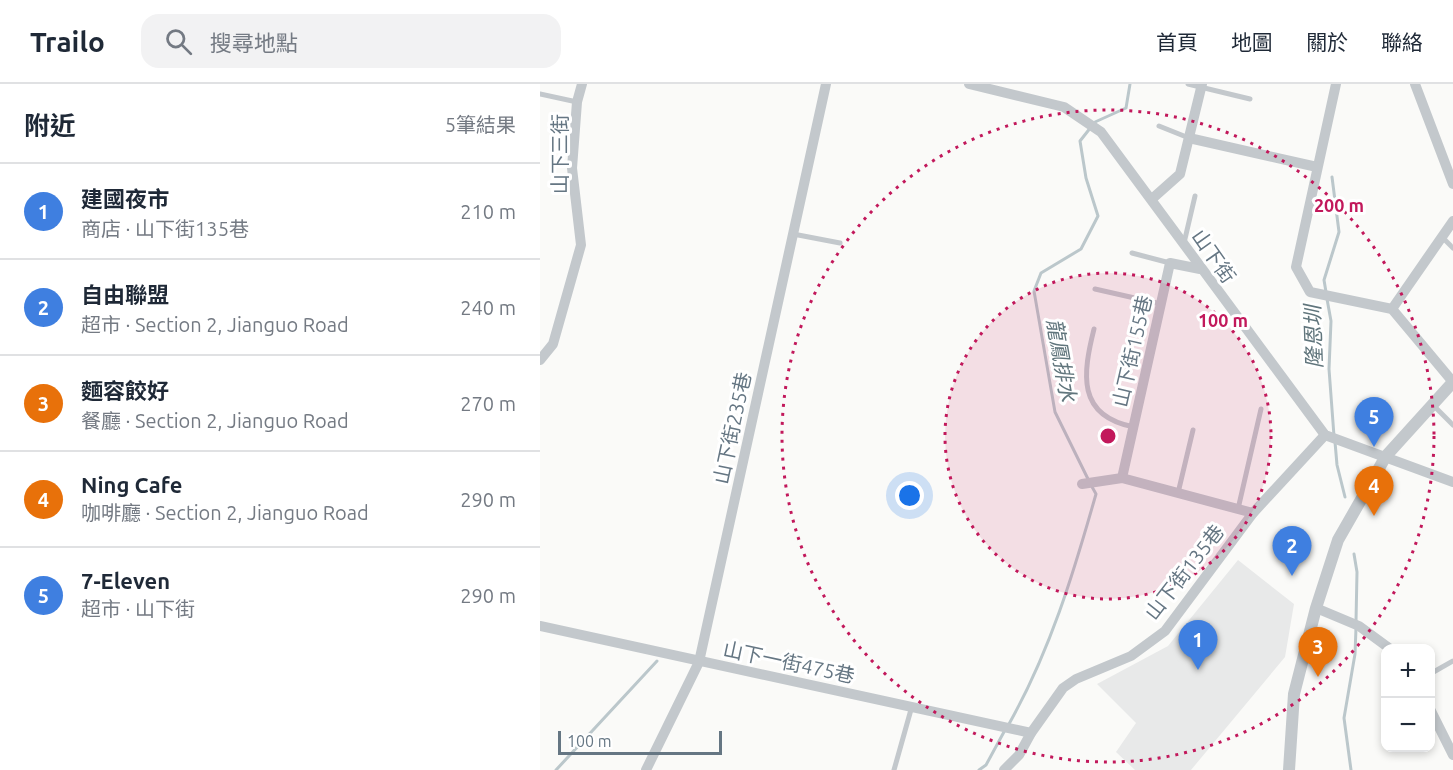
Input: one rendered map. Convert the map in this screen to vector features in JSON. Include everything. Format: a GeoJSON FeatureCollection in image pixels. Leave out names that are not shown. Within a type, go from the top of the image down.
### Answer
{"type":"FeatureCollection","features":[{"type":"Feature","properties":{"kind":"street","name":"山下三街"},"geometry":{"type":"LineString","coordinates":[[540,360],[554,344],[581,245],[572,168],[577,102],[582,84]]}},
{"type":"Feature","properties":{"kind":"street","name":"山下街235巷"},"geometry":{"type":"LineString","coordinates":[[646,770],[699,662],[826,84]]}},
{"type":"Feature","properties":{"kind":"street","name":"山下街"},"geometry":{"type":"LineString","coordinates":[[969,84],[1064,107],[1101,132],[1153,198],[1200,269],[1331,437]]}},
{"type":"Feature","properties":{"kind":"street"},"geometry":{"type":"LineString","coordinates":[[1289,770],[1294,694],[1316,608],[1338,540],[1386,456],[1453,382],[1392,309],[1310,292],[1296,267],[1336,84]]}},
{"type":"Feature","properties":{"kind":"street"},"geometry":{"type":"LineString","coordinates":[[1414,84],[1453,184]]}},
{"type":"Feature","properties":{"kind":"street"},"geometry":{"type":"LineString","coordinates":[[1153,198],[1180,174],[1202,86]]}},
{"type":"Feature","properties":{"kind":"street"},"geometry":{"type":"LineString","coordinates":[[1189,138],[1317,167]]}},
{"type":"Feature","properties":{"kind":"street"},"geometry":{"type":"LineString","coordinates":[[1392,309],[1453,221]]}},
{"type":"Feature","properties":{"kind":"street"},"geometry":{"type":"LineString","coordinates":[[1170,263],[1200,269]]}},
{"type":"Feature","properties":{"kind":"street","name":"山下街155巷"},"geometry":{"type":"LineString","coordinates":[[1122,478],[1170,263]]}},
{"type":"Feature","properties":{"kind":"street"},"geometry":{"type":"LineString","coordinates":[[1331,437],[1453,482]]}},
{"type":"Feature","properties":{"kind":"street","name":"山下街135巷"},"geometry":{"type":"LineString","coordinates":[[1004,770],[1019,755],[1026,732],[1063,688],[1131,656],[1165,630],[1253,513],[1331,437]]}},
{"type":"Feature","properties":{"kind":"street"},"geometry":{"type":"LineString","coordinates":[[1084,484],[1122,478],[1253,513]]}},
{"type":"Feature","properties":{"kind":"street"},"geometry":{"type":"LineString","coordinates":[[1316,608],[1355,624],[1383,644]]}},
{"type":"Feature","properties":{"kind":"street","name":"山下一街475巷"},"geometry":{"type":"LineString","coordinates":[[540,626],[1026,732]]}},
{"type":"Feature","properties":{"kind":"street"},"geometry":{"type":"LineString","coordinates":[[1435,717],[1453,755]]}},
{"type":"Feature","properties":{"kind":"lane"},"geometry":{"type":"LineString","coordinates":[[1188,84],[1251,99]]}},
{"type":"Feature","properties":{"kind":"lane"},"geometry":{"type":"LineString","coordinates":[[540,94],[577,102]]}},
{"type":"Feature","properties":{"kind":"lane"},"geometry":{"type":"LineString","coordinates":[[1159,126],[1189,138]]}},
{"type":"Feature","properties":{"kind":"lane"},"geometry":{"type":"LineString","coordinates":[[1184,245],[1195,195]]}},
{"type":"Feature","properties":{"kind":"lane"},"geometry":{"type":"LineString","coordinates":[[793,234],[840,243]]}},
{"type":"Feature","properties":{"kind":"lane"},"geometry":{"type":"LineString","coordinates":[[1442,237],[1453,248]]}},
{"type":"Feature","properties":{"kind":"lane"},"geometry":{"type":"LineString","coordinates":[[1132,253],[1170,263]]}},
{"type":"Feature","properties":{"kind":"lane"},"geometry":{"type":"LineString","coordinates":[[1095,289],[1161,304]]}},
{"type":"Feature","properties":{"kind":"lane"},"geometry":{"type":"LineString","coordinates":[[1094,329],[1085,368],[1091,399],[1101,413],[1116,423],[1134,427]]}},
{"type":"Feature","properties":{"kind":"lane"},"geometry":{"type":"LineString","coordinates":[[1433,405],[1453,425]]}},
{"type":"Feature","properties":{"kind":"lane"},"geometry":{"type":"LineString","coordinates":[[1238,509],[1261,408]]}},
{"type":"Feature","properties":{"kind":"lane"},"geometry":{"type":"LineString","coordinates":[[1178,493],[1193,430]]}},
{"type":"Feature","properties":{"kind":"lane"},"geometry":{"type":"LineString","coordinates":[[1435,672],[1453,661]]}},
{"type":"Feature","properties":{"kind":"lane"},"geometry":{"type":"LineString","coordinates":[[894,770],[912,706]]}},
{"type":"Feature","properties":{"kind":"shaded area"},"geometry":{"type":"Polygon","coordinates":[[[1238,560],[1294,604],[1285,657],[1191,770],[1135,770],[1116,752],[1136,723],[1097,684],[1168,646],[1238,560]]]}},
{"type":"Feature","properties":{"kind":"waterway","name":"龍鳳排水"},"geometry":{"type":"LineString","coordinates":[[1088,479],[1055,412],[1034,291],[1041,273],[1081,249],[1098,216],[1086,178],[1080,141],[1095,122],[1126,108],[1130,84]]}},
{"type":"Feature","properties":{"kind":"waterway","name":"隆恩圳"},"geometry":{"type":"LineString","coordinates":[[1326,292],[1324,280],[1339,232],[1332,177]]}},
{"type":"Feature","properties":{"kind":"waterway","name":"隆恩圳"},"geometry":{"type":"LineString","coordinates":[[1327,299],[1331,321],[1329,369],[1334,436]]}},
{"type":"Feature","properties":{"kind":"waterway","name":"隆恩圳"},"geometry":{"type":"LineString","coordinates":[[1335,442],[1337,465],[1345,497]]}},
{"type":"Feature","properties":{"kind":"waterway","name":"龍鳳排水"},"geometry":{"type":"LineString","coordinates":[[1009,724],[1037,669],[1069,583],[1096,494],[1091,485]]}},
{"type":"Feature","properties":{"kind":"waterway","name":"隆恩圳"},"geometry":{"type":"LineString","coordinates":[[1354,554],[1357,572],[1356,621]]}},
{"type":"Feature","properties":{"kind":"waterway","name":"隆恩圳"},"geometry":{"type":"LineString","coordinates":[[1351,770],[1344,718],[1355,654],[1356,628]]}},
{"type":"Feature","properties":{"kind":"waterway"},"geometry":{"type":"LineString","coordinates":[[556,770],[657,661]]}},
{"type":"Feature","properties":{"kind":"waterway","name":"龍鳳排水"},"geometry":{"type":"LineString","coordinates":[[979,770],[986,765],[1005,730]]}},
{"type":"Feature","properties":{"kind":"place","name":"7-Eleven"},"geometry":{"type":"Point","coordinates":[1374,447]}},
{"type":"Feature","properties":{"kind":"place","name":"Ning Cafe"},"geometry":{"type":"Point","coordinates":[1374,516]}},
{"type":"Feature","properties":{"kind":"place","name":"自由聯盟"},"geometry":{"type":"Point","coordinates":[1292,576]}},
{"type":"Feature","properties":{"kind":"place","name":"建國夜市"},"geometry":{"type":"Point","coordinates":[1198,670]}},
{"type":"Feature","properties":{"kind":"place","name":"麵容餃好"},"geometry":{"type":"Point","coordinates":[1318,677]}}]}
